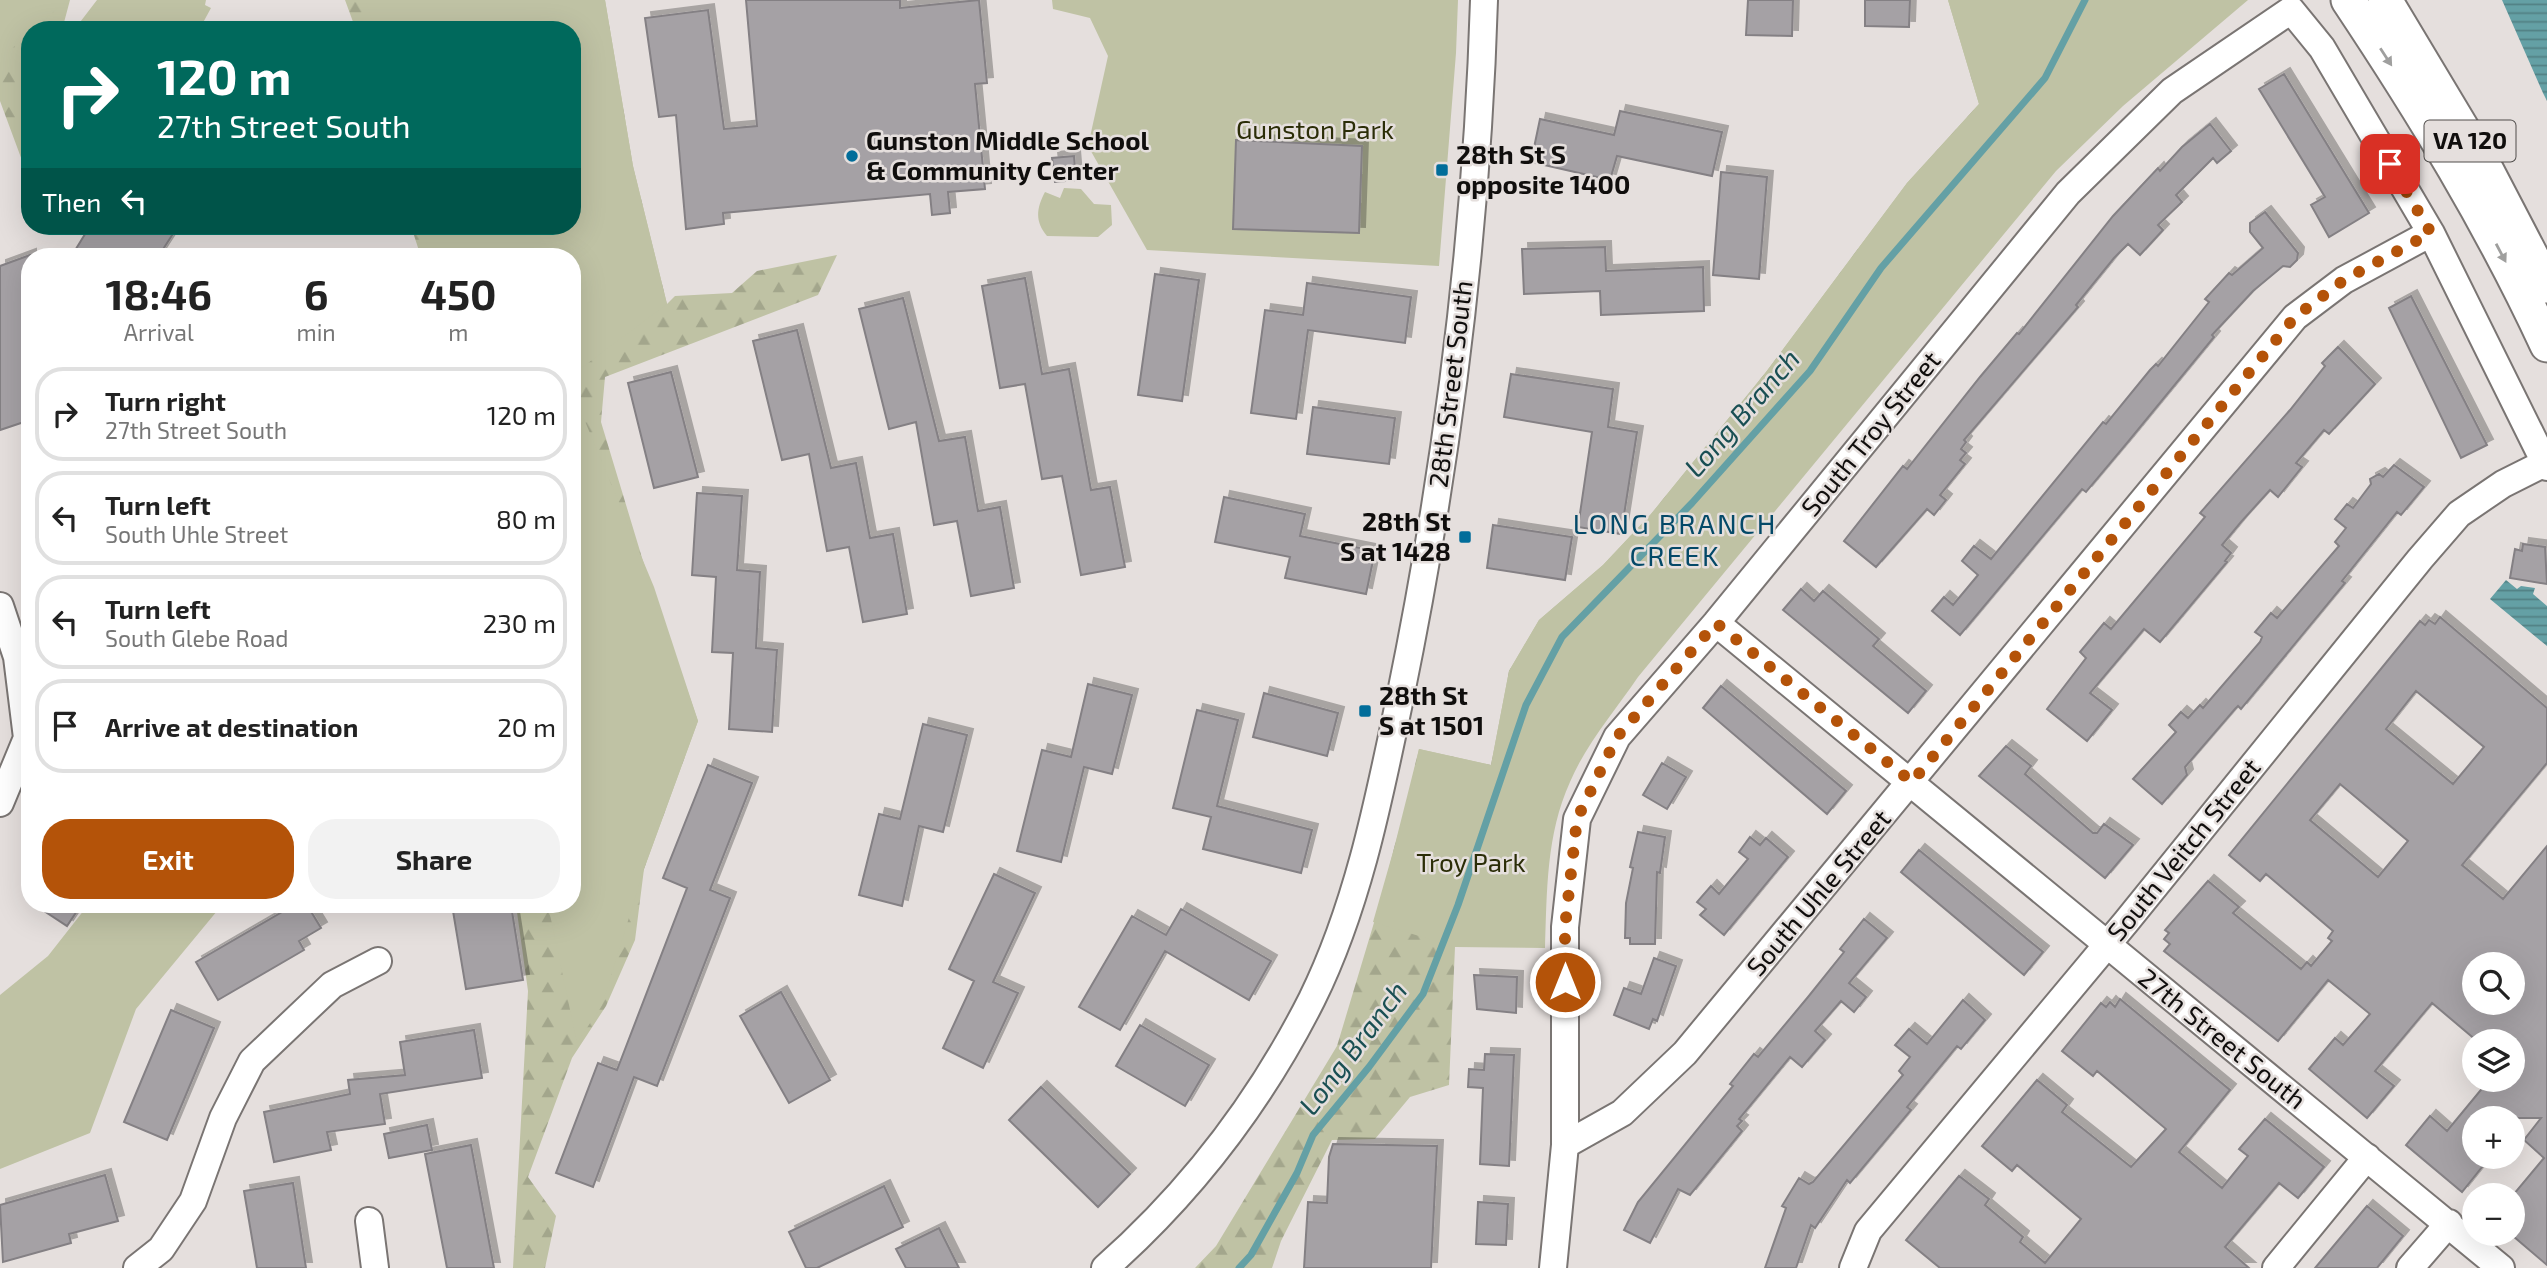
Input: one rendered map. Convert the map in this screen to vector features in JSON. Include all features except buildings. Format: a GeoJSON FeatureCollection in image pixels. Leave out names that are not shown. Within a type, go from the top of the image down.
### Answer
{"type":"FeatureCollection","features":[{"type":"Feature","properties":{"kind":"main road","name":"VA 120"},"geometry":{"type":"LineString","coordinates":[[2348,0],[2434,131],[2486,223],[2547,345]]}},
{"type":"Feature","properties":{"kind":"main road","name":"VA 120"},"geometry":{"type":"LineString","coordinates":[[2385,0],[2484,165],[2547,286]]}},
{"type":"Feature","properties":{"kind":"street","name":"28th Street South"},"geometry":{"type":"LineString","coordinates":[[1105,1268],[1145,1233],[1210,1161],[1267,1080],[1312,998],[1339,935],[1361,864],[1386,765],[1437,499],[1475,180],[1484,0]]}},
{"type":"Feature","properties":{"kind":"street","name":"South Troy Street"},"geometry":{"type":"LineString","coordinates":[[1553,1268],[1565,1145],[1565,927],[1577,819],[1617,737],[1716,623],[2068,193],[2172,91],[2291,10],[2322,48],[2431,233]]}},
{"type":"Feature","properties":{"kind":"street"},"geometry":{"type":"LineString","coordinates":[[2431,233],[2546,465]]}},
{"type":"Feature","properties":{"kind":"street","name":"South Uhle Street"},"geometry":{"type":"LineString","coordinates":[[1565,1145],[1622,1113],[1685,1053],[2295,317],[2344,280],[2431,233]]}},
{"type":"Feature","properties":{"kind":"street","name":"South Veitch Street"},"geometry":{"type":"LineString","coordinates":[[1853,1268],[1868,1231],[2107,946],[2459,514],[2503,484],[2546,465]]}},
{"type":"Feature","properties":{"kind":"street"},"geometry":{"type":"LineString","coordinates":[[0,606],[17,657],[21,689]]}},
{"type":"Feature","properties":{"kind":"street","name":"27th Street South"},"geometry":{"type":"LineString","coordinates":[[1716,623],[2501,1268]]}},
{"type":"Feature","properties":{"kind":"street"},"geometry":{"type":"LineString","coordinates":[[0,803],[21,752]]}},
{"type":"Feature","properties":{"kind":"street"},"geometry":{"type":"LineString","coordinates":[[137,1268],[161,1249],[193,1201],[223,1118],[252,1061],[332,985],[378,961]]}},
{"type":"Feature","properties":{"kind":"street"},"geometry":{"type":"LineString","coordinates":[[2276,1268],[2367,1157]]}},
{"type":"Feature","properties":{"kind":"street"},"geometry":{"type":"LineString","coordinates":[[369,1221],[375,1268]]}},
{"type":"Feature","properties":{"kind":"street"},"geometry":{"type":"LineString","coordinates":[[2410,1268],[2449,1223]]}},
{"type":"Feature","properties":{"kind":"green space"},"geometry":{"type":"Polygon","coordinates":[[[0,0],[70,0],[64,21],[21,21],[21,158],[0,101],[0,0]]]}},
{"type":"Feature","properties":{"kind":"green space"},"geometry":{"type":"Polygon","coordinates":[[[0,0],[67,0],[43,21],[21,21],[21,41],[0,59],[0,0]]]}},
{"type":"Feature","properties":{"kind":"green space"},"geometry":{"type":"Polygon","coordinates":[[[97,0],[206,0],[205,5],[211,8],[204,21],[81,21],[97,0]]]}},
{"type":"Feature","properties":{"kind":"green space"},"geometry":{"type":"Polygon","coordinates":[[[345,0],[605,0],[633,166],[667,304],[675,296],[732,293],[757,271],[837,255],[818,295],[605,377],[601,422],[643,561],[698,721],[644,869],[635,940],[606,1006],[572,1058],[528,1177],[556,1216],[545,1268],[513,1268],[528,991],[517,913],[581,913],[581,248],[418,248],[414,235],[581,235],[581,21],[353,21],[345,0]]]}},
{"type":"Feature","properties":{"kind":"green space"},"geometry":{"type":"Polygon","coordinates":[[[365,0],[605,0],[633,166],[667,304],[581,368],[581,248],[428,248],[425,235],[581,235],[581,21],[372,21],[365,0]]]}},
{"type":"Feature","properties":{"kind":"green space","name":"Gunston Park"},"geometry":{"type":"Polygon","coordinates":[[[1052,0],[1458,0],[1439,266],[1147,250],[1088,146],[1108,56],[1090,18],[1053,9],[1052,0]]]}},
{"type":"Feature","properties":{"kind":"green space","name":"Troy Park"},"geometry":{"type":"Polygon","coordinates":[[[1948,0],[2066,76],[1996,243],[1950,298],[1891,290],[1697,542],[1500,902],[1455,947],[1449,1085],[1410,1097],[1375,1139],[1332,1140],[1281,1241],[1272,1268],[1195,1268],[1216,1246],[1337,1046],[1382,896],[1419,749],[1491,765],[1509,671],[1539,620],[1603,565],[1651,514],[1766,372],[1907,183],[1979,104],[1948,0]]]}},
{"type":"Feature","properties":{"kind":"green space","name":"Troy Park"},"geometry":{"type":"Polygon","coordinates":[[[1948,0],[2248,0],[2123,106],[2056,171],[1638,677],[1584,754],[1562,802],[1549,864],[1545,948],[1455,947],[1373,922],[1407,803],[1419,749],[1491,765],[1509,671],[1539,620],[1603,565],[1651,514],[1766,372],[1907,183],[1979,104],[1948,0]]]}},
{"type":"Feature","properties":{"kind":"green space"},"geometry":{"type":"Polygon","coordinates":[[[1064,188],[1081,189],[1094,204],[1111,205],[1112,225],[1098,237],[1047,236],[1039,220],[1040,204],[1045,192],[1060,198],[1064,188]]]}},
{"type":"Feature","properties":{"kind":"green space"},"geometry":{"type":"Polygon","coordinates":[[[581,412],[654,587],[698,721],[644,869],[602,1005],[577,1043],[550,913],[581,913],[581,412]]]}},
{"type":"Feature","properties":{"kind":"green space"},"geometry":{"type":"Polygon","coordinates":[[[82,913],[215,913],[136,1009],[90,1133],[0,1169],[0,995],[48,956],[82,913]]]}},
{"type":"Feature","properties":{"kind":"water"},"geometry":{"type":"Polygon","coordinates":[[[2502,0],[2547,0],[2547,101],[2543,93],[2502,0]]]}},
{"type":"Feature","properties":{"kind":"water"},"geometry":{"type":"Polygon","coordinates":[[[2506,580],[2517,589],[2521,586],[2535,588],[2533,594],[2547,606],[2547,646],[2490,599],[2506,580]]]}},
{"type":"Feature","properties":{"kind":"waterway","name":"Long Branch"},"geometry":{"type":"LineString","coordinates":[[1239,1268],[1251,1255],[1297,1173],[1313,1135],[1369,1067],[1423,994],[1458,905],[1526,705],[1562,637],[1692,503],[1810,371],[1881,268],[2045,78],[2085,0]]}},
{"type":"Feature","properties":{"kind":"place","name":"Gunston Middle School & Community Center"},"geometry":{"type":"Point","coordinates":[852,156]}},
{"type":"Feature","properties":{"kind":"place","name":"28th St S opposite 1400"},"geometry":{"type":"Point","coordinates":[1442,170]}},
{"type":"Feature","properties":{"kind":"place","name":"28th St S at 1428"},"geometry":{"type":"Point","coordinates":[1465,537]}},
{"type":"Feature","properties":{"kind":"place","name":"28th St S at 1501"},"geometry":{"type":"Point","coordinates":[1365,711]}},
{"type":"Feature","properties":{"kind":"district","name":"LONG BRANCH CREEK"},"geometry":{"type":"Point","coordinates":[1675,540]}},
{"type":"Feature","properties":{"kind":"route"},"geometry":{"type":"LineString","coordinates":[[1565,982],[1565,927],[1577,819],[1617,737],[1716,623],[1912,782],[2295,317],[2344,280],[2431,233],[2390,164]]}}]}
